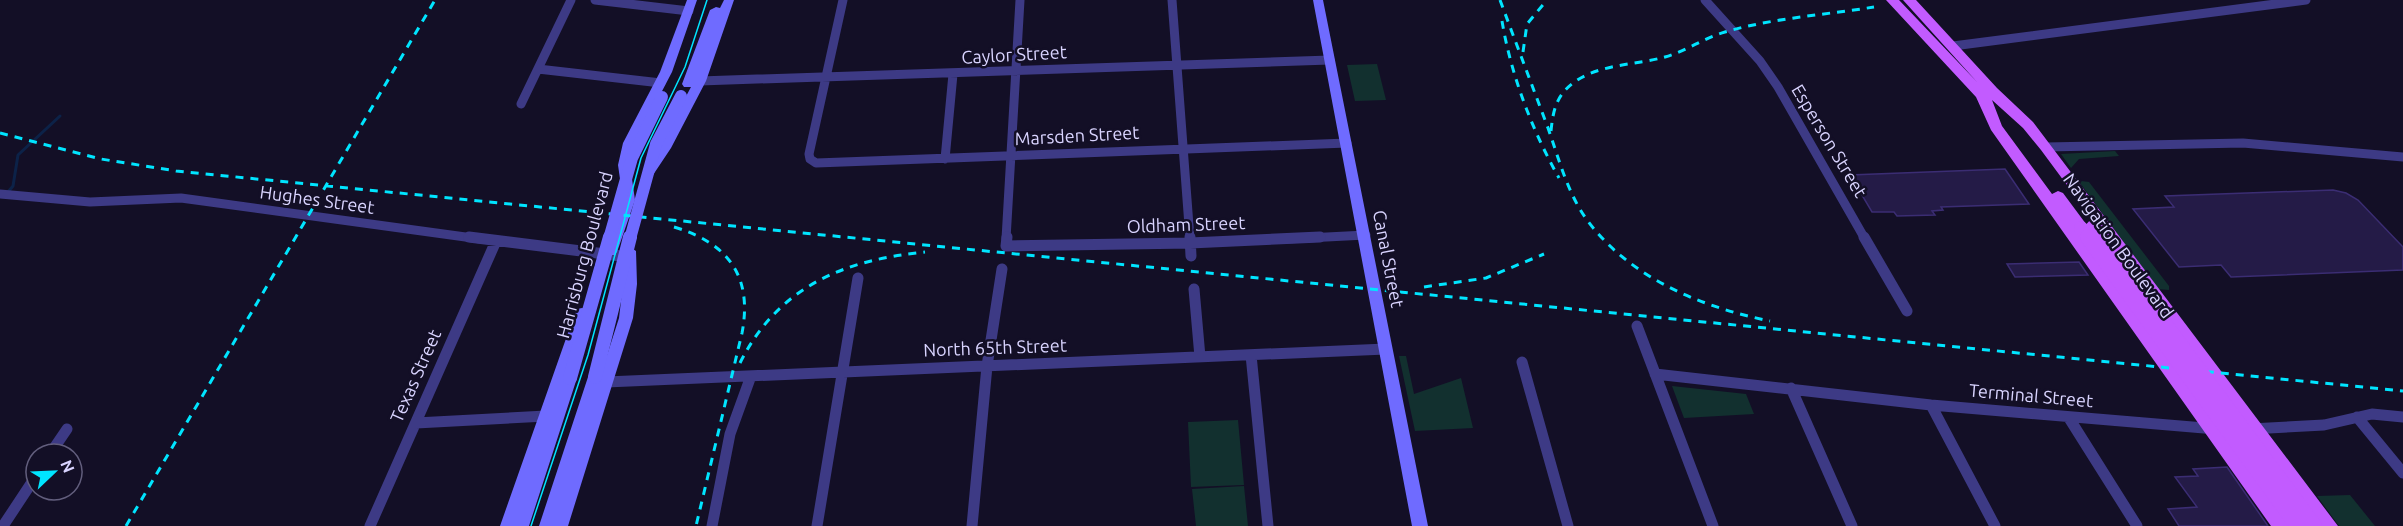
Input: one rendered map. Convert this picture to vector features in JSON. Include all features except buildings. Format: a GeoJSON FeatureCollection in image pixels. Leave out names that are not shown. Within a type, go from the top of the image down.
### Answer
{"type":"FeatureCollection","features":[{"type":"Feature","properties":{"kind":"main road","name":"Harrisburg Boulevard"},"geometry":{"type":"LineString","coordinates":[[521,526],[570,378],[632,158],[661,90],[677,67],[700,0]]}},
{"type":"Feature","properties":{"kind":"main road"},"geometry":{"type":"LineString","coordinates":[[561,526],[601,380],[647,169],[656,144],[697,64],[719,0]]}},
{"type":"Feature","properties":{"kind":"main road"},"geometry":{"type":"LineString","coordinates":[[547,526],[629,301],[629,232],[645,180],[700,81],[729,0]]}},
{"type":"Feature","properties":{"kind":"main road","name":"Canal Street"},"geometry":{"type":"LineString","coordinates":[[1318,0],[1366,235],[1420,526]]}},
{"type":"Feature","properties":{"kind":"main road","name":"Navigation Boulevard"},"geometry":{"type":"LineString","coordinates":[[1892,0],[1941,51],[1988,93]]}},
{"type":"Feature","properties":{"kind":"main road","name":"Navigation Boulevard"},"geometry":{"type":"LineString","coordinates":[[1909,0],[1953,46],[2314,526]]}},
{"type":"Feature","properties":{"kind":"main road"},"geometry":{"type":"LineString","coordinates":[[508,526],[591,288],[608,256],[629,200],[624,165],[629,143],[661,90],[691,5]]}},
{"type":"Feature","properties":{"kind":"main road"},"geometry":{"type":"LineString","coordinates":[[1941,51],[1953,46]]}},
{"type":"Feature","properties":{"kind":"main road"},"geometry":{"type":"LineString","coordinates":[[1988,93],[2028,125],[2046,147],[2329,526]]}},
{"type":"Feature","properties":{"kind":"main road"},"geometry":{"type":"LineString","coordinates":[[1988,93],[1996,128],[2281,526]]}},
{"type":"Feature","properties":{"kind":"main road"},"geometry":{"type":"LineString","coordinates":[[624,165],[654,164]]}},
{"type":"Feature","properties":{"kind":"main road","name":"Navigation Boulevard"},"geometry":{"type":"LineString","coordinates":[[2087,227],[2298,526]]}},
{"type":"Feature","properties":{"kind":"street"},"geometry":{"type":"LineString","coordinates":[[521,104],[571,0]]}},
{"type":"Feature","properties":{"kind":"street"},"geometry":{"type":"LineString","coordinates":[[595,0],[691,5]]}},
{"type":"Feature","properties":{"kind":"street"},"geometry":{"type":"LineString","coordinates":[[826,77],[843,0]]}},
{"type":"Feature","properties":{"kind":"street"},"geometry":{"type":"LineString","coordinates":[[1011,156],[1020,0]]}},
{"type":"Feature","properties":{"kind":"street"},"geometry":{"type":"LineString","coordinates":[[1172,0],[1191,256]]}},
{"type":"Feature","properties":{"kind":"street","name":"Esperson Street"},"geometry":{"type":"LineString","coordinates":[[1705,0],[1760,61],[1778,87],[1907,310]]}},
{"type":"Feature","properties":{"kind":"street"},"geometry":{"type":"LineString","coordinates":[[1953,46],[2306,0]]}},
{"type":"Feature","properties":{"kind":"street","name":"Caylor Street"},"geometry":{"type":"LineString","coordinates":[[700,81],[1330,60]]}},
{"type":"Feature","properties":{"kind":"street"},"geometry":{"type":"LineString","coordinates":[[538,69],[661,90]]}},
{"type":"Feature","properties":{"kind":"street"},"geometry":{"type":"LineString","coordinates":[[945,159],[952,74]]}},
{"type":"Feature","properties":{"kind":"street","name":"Marsden Street"},"geometry":{"type":"LineString","coordinates":[[826,77],[809,154],[810,159],[826,164],[1347,143]]}},
{"type":"Feature","properties":{"kind":"street"},"geometry":{"type":"LineString","coordinates":[[2046,147],[2243,143],[2403,157]]}},
{"type":"Feature","properties":{"kind":"street","name":"Oldham Street"},"geometry":{"type":"LineString","coordinates":[[1011,156],[1006,246],[1190,243],[1366,235]]}},
{"type":"Feature","properties":{"kind":"street","name":"Hughes Street"},"geometry":{"type":"LineString","coordinates":[[0,194],[58,203],[113,204],[181,198],[629,257]]}},
{"type":"Feature","properties":{"kind":"street","name":"Texas Street"},"geometry":{"type":"LineString","coordinates":[[370,526],[496,241]]}},
{"type":"Feature","properties":{"kind":"street"},"geometry":{"type":"LineString","coordinates":[[972,526],[987,366],[1002,269]]}},
{"type":"Feature","properties":{"kind":"street"},"geometry":{"type":"LineString","coordinates":[[817,526],[858,278]]}},
{"type":"Feature","properties":{"kind":"street"},"geometry":{"type":"LineString","coordinates":[[1194,289],[1200,357]]}},
{"type":"Feature","properties":{"kind":"street"},"geometry":{"type":"LineString","coordinates":[[1637,326],[1713,526]]}},
{"type":"Feature","properties":{"kind":"street","name":"North 65th Street"},"geometry":{"type":"LineString","coordinates":[[601,380],[842,373],[1386,349]]}},
{"type":"Feature","properties":{"kind":"street"},"geometry":{"type":"LineString","coordinates":[[1251,355],[1268,526]]}},
{"type":"Feature","properties":{"kind":"street"},"geometry":{"type":"LineString","coordinates":[[1522,362],[1568,526]]}},
{"type":"Feature","properties":{"kind":"street","name":"Terminal Street"},"geometry":{"type":"LineString","coordinates":[[1655,374],[1931,405],[2212,429],[2324,425],[2372,414],[2403,417]]}},
{"type":"Feature","properties":{"kind":"street"},"geometry":{"type":"LineString","coordinates":[[712,526],[730,434],[751,376]]}},
{"type":"Feature","properties":{"kind":"street"},"geometry":{"type":"LineString","coordinates":[[1791,388],[1852,526]]}},
{"type":"Feature","properties":{"kind":"street"},"geometry":{"type":"LineString","coordinates":[[1931,405],[1995,526]]}},
{"type":"Feature","properties":{"kind":"street"},"geometry":{"type":"LineString","coordinates":[[416,423],[546,416]]}},
{"type":"Feature","properties":{"kind":"street"},"geometry":{"type":"LineString","coordinates":[[2357,417],[2403,473]]}},
{"type":"Feature","properties":{"kind":"street"},"geometry":{"type":"LineString","coordinates":[[2069,418],[2137,526]]}},
{"type":"Feature","properties":{"kind":"street"},"geometry":{"type":"LineString","coordinates":[[58,442],[67,429]]}},
{"type":"Feature","properties":{"kind":"street"},"geometry":{"type":"LineString","coordinates":[[3,526],[24,494]]}},
{"type":"Feature","properties":{"kind":"green space"},"geometry":{"type":"Polygon","coordinates":[[[1377,64],[1386,100],[1355,101],[1347,65],[1377,64]]]}},
{"type":"Feature","properties":{"kind":"green space"},"geometry":{"type":"Polygon","coordinates":[[[2115,151],[2119,156],[2079,159],[2071,168],[2061,154],[2115,151]]]}},
{"type":"Feature","properties":{"kind":"green space"},"geometry":{"type":"Polygon","coordinates":[[[2081,181],[2089,182],[2169,286],[2169,290],[2158,289],[2080,183],[2081,181]]]}},
{"type":"Feature","properties":{"kind":"green space"},"geometry":{"type":"Polygon","coordinates":[[[1399,356],[1406,356],[1414,394],[1461,378],[1473,428],[1415,431],[1399,356]]]}},
{"type":"Feature","properties":{"kind":"green space"},"geometry":{"type":"Polygon","coordinates":[[[1672,386],[1746,394],[1754,414],[1684,418],[1672,386]]]}},
{"type":"Feature","properties":{"kind":"green space"},"geometry":{"type":"Polygon","coordinates":[[[1238,420],[1244,485],[1191,487],[1188,422],[1238,420]]]}},
{"type":"Feature","properties":{"kind":"green space"},"geometry":{"type":"Polygon","coordinates":[[[1244,486],[1248,526],[1196,526],[1192,489],[1244,486]]]}},
{"type":"Feature","properties":{"kind":"green space"},"geometry":{"type":"Polygon","coordinates":[[[2350,495],[2375,526],[2339,526],[2317,496],[2350,495]]]}},
{"type":"Feature","properties":{"kind":"waterway"},"geometry":{"type":"LineString","coordinates":[[8,192],[13,186],[18,155],[60,116]]}},
{"type":"Feature","properties":{"kind":"tram line"},"geometry":{"type":"LineString","coordinates":[[531,526],[588,355],[641,158],[685,67],[707,0]]}},
{"type":"Feature","properties":{"kind":"railway"},"geometry":{"type":"LineString","coordinates":[[326,186],[435,0]]}},
{"type":"Feature","properties":{"kind":"railway"},"geometry":{"type":"LineString","coordinates":[[1500,0],[1564,175],[1587,220],[1624,258],[1669,287],[1718,307],[1770,321]]}},
{"type":"Feature","properties":{"kind":"railway"},"geometry":{"type":"LineString","coordinates":[[1523,52],[1527,24],[1547,0]]}},
{"type":"Feature","properties":{"kind":"railway"},"geometry":{"type":"LineString","coordinates":[[1551,131],[1554,110],[1563,93],[1573,83],[1594,72],[1665,57],[1717,35],[1743,27],[1874,7]]}},
{"type":"Feature","properties":{"kind":"railway"},"geometry":{"type":"LineString","coordinates":[[1502,21],[1511,62],[1524,102],[1559,178]]}},
{"type":"Feature","properties":{"kind":"railway"},"geometry":{"type":"LineString","coordinates":[[0,133],[101,159],[176,171],[326,186]]}},
{"type":"Feature","properties":{"kind":"railway"},"geometry":{"type":"LineString","coordinates":[[126,526],[326,186]]}},
{"type":"Feature","properties":{"kind":"railway"},"geometry":{"type":"LineString","coordinates":[[326,186],[2403,391]]}},
{"type":"Feature","properties":{"kind":"railway"},"geometry":{"type":"LineString","coordinates":[[674,227],[709,242],[722,253],[740,279],[744,295],[742,333],[696,526]]}},
{"type":"Feature","properties":{"kind":"railway"},"geometry":{"type":"LineString","coordinates":[[740,363],[755,337],[773,315],[816,282],[867,262],[925,252]]}},
{"type":"Feature","properties":{"kind":"railway"},"geometry":{"type":"LineString","coordinates":[[1424,287],[1486,278],[1544,254]]}}]}
